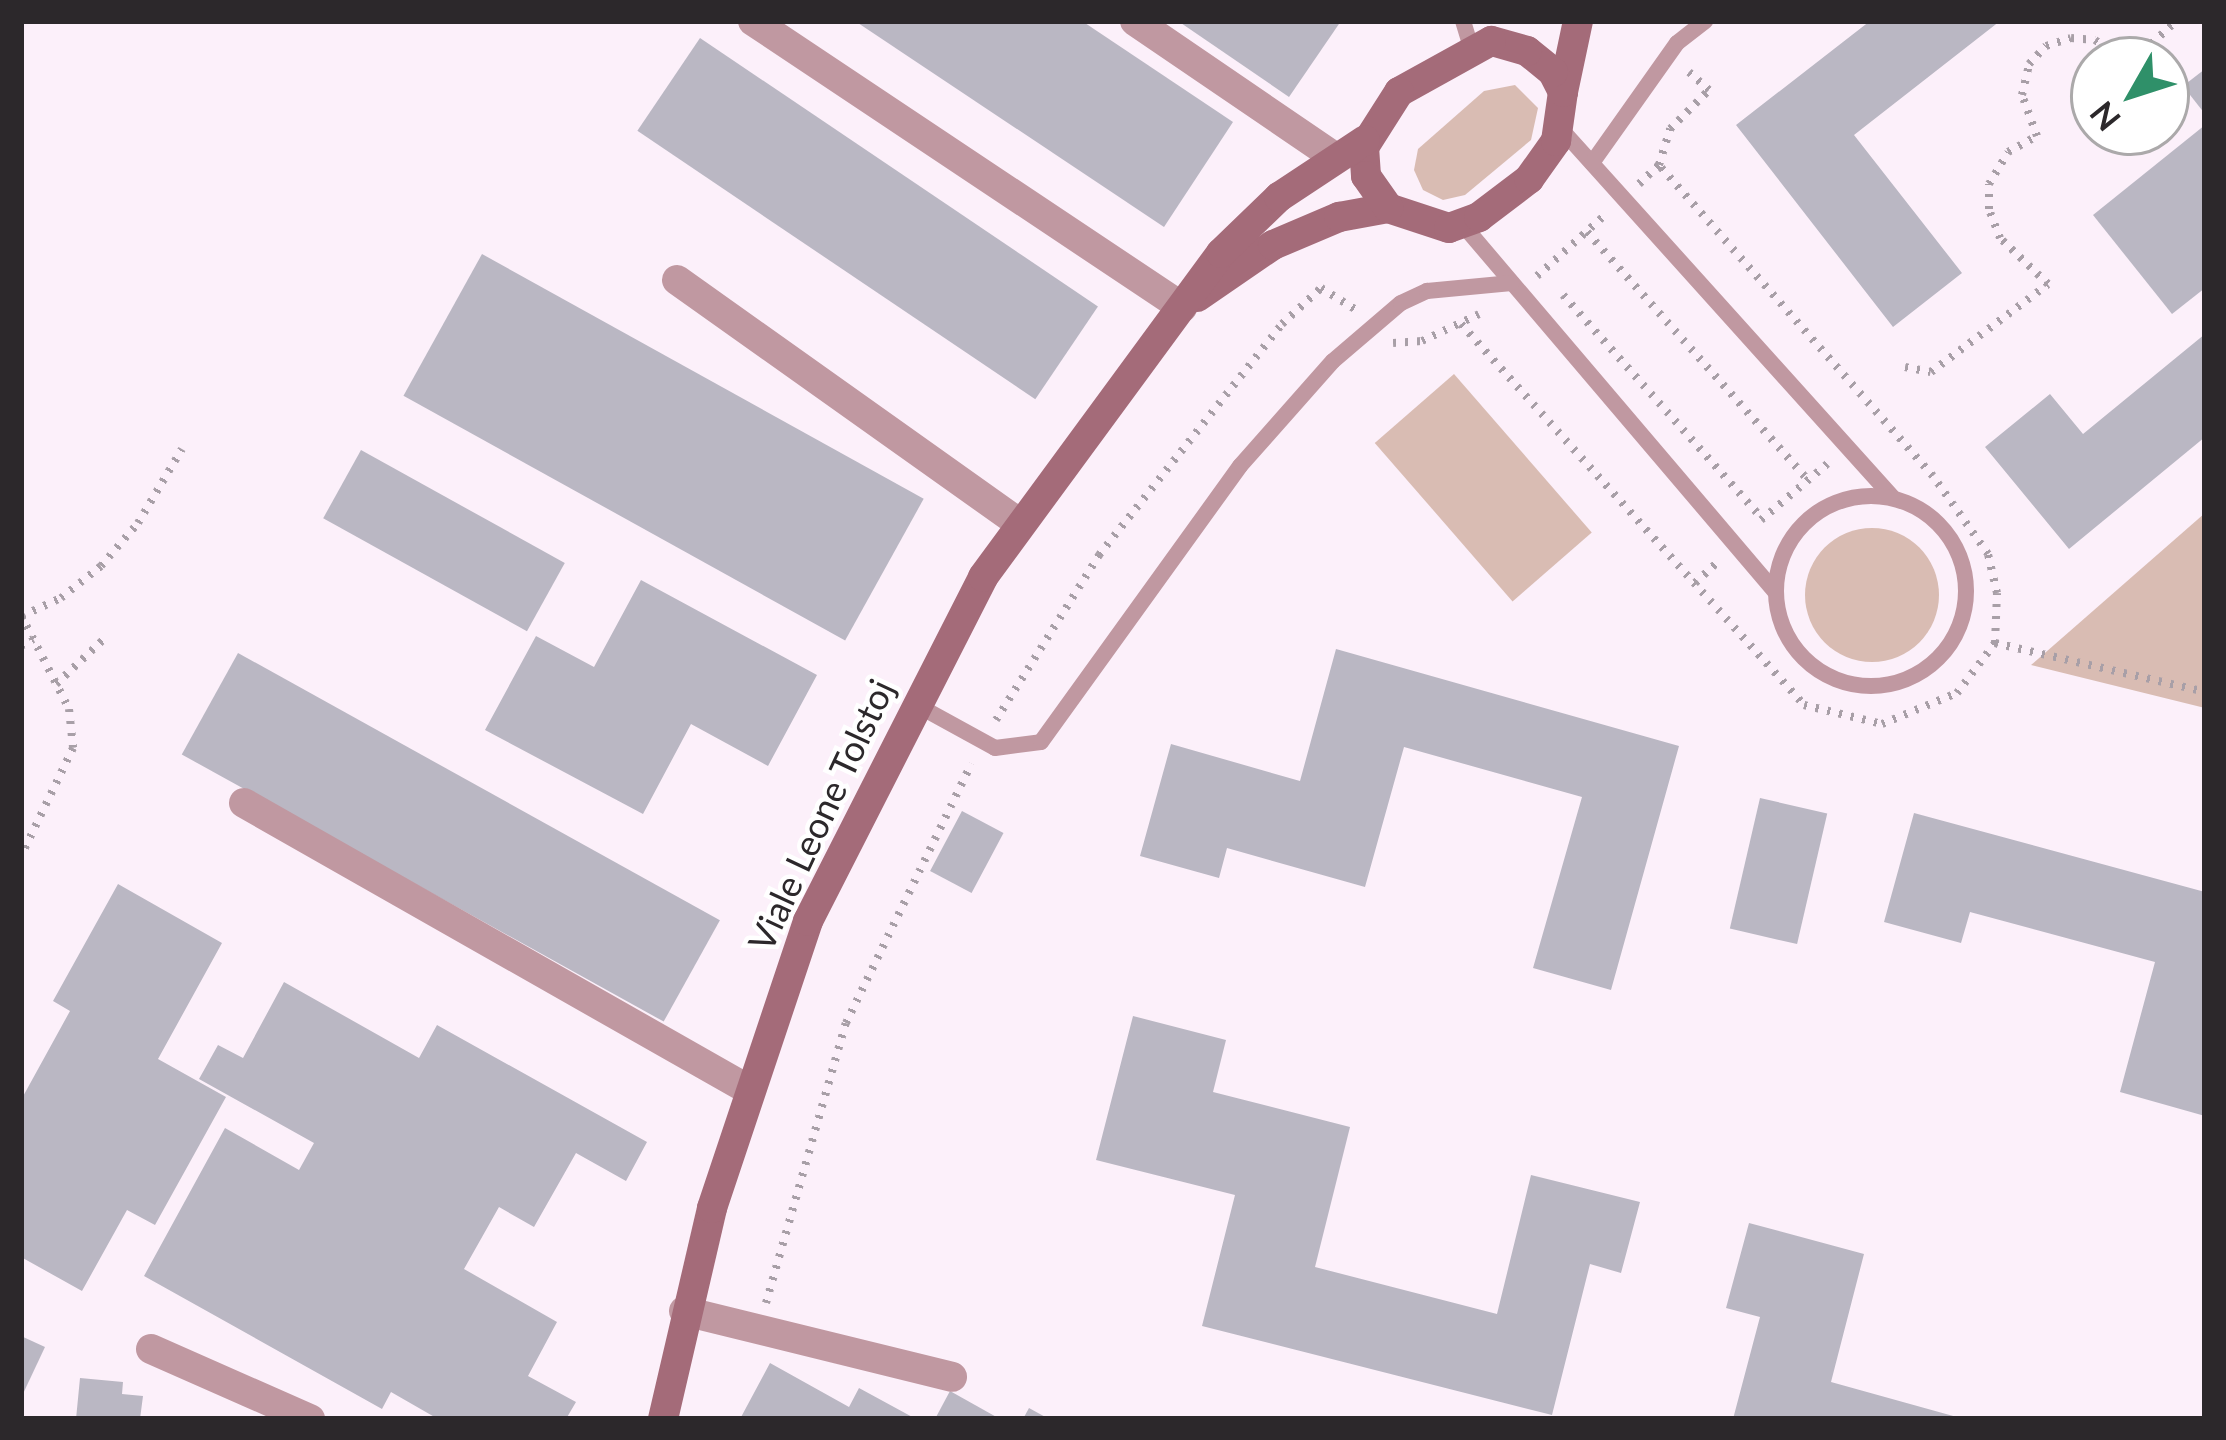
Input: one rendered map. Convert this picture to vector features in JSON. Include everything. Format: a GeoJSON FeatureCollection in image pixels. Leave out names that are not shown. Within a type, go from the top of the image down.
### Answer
{"type":"FeatureCollection","features":[{"type":"Feature","properties":{"kind":"street"},"geometry":{"type":"LineString","coordinates":[[752,21],[1183,307]]}},
{"type":"Feature","properties":{"kind":"street"},"geometry":{"type":"LineString","coordinates":[[1135,21],[1336,158]]}},
{"type":"Feature","properties":{"kind":"street"},"geometry":{"type":"LineString","coordinates":[[1365,140],[1366,176],[1388,208],[1420,224],[1462,225],[1529,179],[1561,129],[1563,92],[1578,21]]}},
{"type":"Feature","properties":{"kind":"street","name":"Viale Leone Tolstoj"},"geometry":{"type":"LineString","coordinates":[[663,1419],[684,1311],[749,1090],[808,921],[915,704],[1019,523],[1249,224],[1365,140],[1399,92],[1483,32],[1537,56],[1563,92]]}},
{"type":"Feature","properties":{"kind":"street","name":"Viale Leone Tolstoj"},"geometry":{"type":"LineString","coordinates":[[1183,307],[1300,231],[1388,208]]}},
{"type":"Feature","properties":{"kind":"street"},"geometry":{"type":"LineString","coordinates":[[677,280],[1019,523]]}},
{"type":"Feature","properties":{"kind":"street"},"geometry":{"type":"LineString","coordinates":[[244,802],[749,1090]]}},
{"type":"Feature","properties":{"kind":"street"},"geometry":{"type":"LineString","coordinates":[[684,1311],[952,1377]]}},
{"type":"Feature","properties":{"kind":"street"},"geometry":{"type":"LineString","coordinates":[[151,1349],[310,1419]]}},
{"type":"Feature","properties":{"kind":"lane"},"geometry":{"type":"LineString","coordinates":[[1592,163],[1677,43],[1705,21]]}},
{"type":"Feature","properties":{"kind":"lane"},"geometry":{"type":"LineString","coordinates":[[1462,225],[1775,591],[1789,639],[1824,674],[1872,687],[1930,667],[1964,616],[1964,570],[1945,528],[1892,497],[1561,129]]}},
{"type":"Feature","properties":{"kind":"lane"},"geometry":{"type":"LineString","coordinates":[[915,704],[995,748],[1041,742],[1240,466],[1333,361],[1401,303],[1455,285],[1512,283]]}},
{"type":"Feature","properties":{"kind":"lane"},"geometry":{"type":"LineString","coordinates":[[1775,591],[1780,562],[1811,516],[1850,498],[1892,497]]}},
{"type":"Feature","properties":{"kind":"path"},"geometry":{"type":"LineString","coordinates":[[1905,367],[1931,372],[2048,284],[2000,238],[1989,209],[1989,184],[2008,152],[2037,136],[2022,95],[2030,64],[2046,46],[2070,38]]}},
{"type":"Feature","properties":{"kind":"path"},"geometry":{"type":"LineString","coordinates":[[1587,232],[1808,481]]}},
{"type":"Feature","properties":{"kind":"path"},"geometry":{"type":"LineString","coordinates":[[1542,271],[1762,518]]}},
{"type":"Feature","properties":{"kind":"path"},"geometry":{"type":"LineString","coordinates":[[1462,324],[1804,705]]}},
{"type":"Feature","properties":{"kind":"path"},"geometry":{"type":"LineString","coordinates":[[1695,584],[1878,416]]}},
{"type":"Feature","properties":{"kind":"path"},"geometry":{"type":"LineString","coordinates":[[21,856],[73,748],[56,684],[21,615],[100,566],[182,449]]}},
{"type":"Feature","properties":{"kind":"path"},"geometry":{"type":"LineString","coordinates":[[21,646],[33,639]]}},
{"type":"Feature","properties":{"kind":"path"},"geometry":{"type":"LineString","coordinates":[[56,684],[104,639]]}},
{"type":"Feature","properties":{"kind":"path"},"geometry":{"type":"LineString","coordinates":[[1995,643],[2205,692]]}},
{"type":"Feature","properties":{"kind":"shaded area"},"geometry":{"type":"Polygon","coordinates":[[[1515,85],[1538,108],[1531,140],[1465,195],[1443,200],[1423,190],[1414,170],[1418,149],[1484,91],[1515,85]]]}},
{"type":"Feature","properties":{"kind":"shaded area"},"geometry":{"type":"Polygon","coordinates":[[[1454,374],[1592,532],[1513,601],[1375,443],[1454,374]]]}},
{"type":"Feature","properties":{"kind":"shaded area"},"geometry":{"type":"Polygon","coordinates":[[[2205,513],[2205,708],[2031,665],[2205,513]]]}},
{"type":"Feature","properties":{"kind":"shaded area"},"geometry":{"type":"Polygon","coordinates":[[[1872,528],[1898,533],[1919,548],[1934,569],[1939,595],[1934,621],[1919,642],[1898,657],[1872,662],[1846,657],[1825,642],[1810,621],[1805,595],[1810,569],[1825,548],[1846,533],[1872,528]]]}},
{"type":"Feature","properties":{"kind":"building"},"geometry":{"type":"Polygon","coordinates":[[[855,21],[1082,21],[1233,122],[1164,227],[855,21]]]}},
{"type":"Feature","properties":{"kind":"building"},"geometry":{"type":"Polygon","coordinates":[[[1178,21],[1341,21],[1289,97],[1178,21]]]}},
{"type":"Feature","properties":{"kind":"building"},"geometry":{"type":"Polygon","coordinates":[[[1870,21],[2000,21],[1854,135],[1962,273],[1893,327],[1736,125],[1870,21]]]}},
{"type":"Feature","properties":{"kind":"building"},"geometry":{"type":"Polygon","coordinates":[[[700,38],[1098,306],[1035,399],[637,131],[700,38]]]}},
{"type":"Feature","properties":{"kind":"building"},"geometry":{"type":"Polygon","coordinates":[[[2205,69],[2205,114],[2190,95],[2190,81],[2205,69]]]}},
{"type":"Feature","properties":{"kind":"building"},"geometry":{"type":"Polygon","coordinates":[[[2205,125],[2205,288],[2172,314],[2093,215],[2166,156],[2190,156],[2190,137],[2205,125]]]}},
{"type":"Feature","properties":{"kind":"building"},"geometry":{"type":"Polygon","coordinates":[[[482,254],[924,499],[845,641],[403,396],[482,254]]]}},
{"type":"Feature","properties":{"kind":"building"},"geometry":{"type":"Polygon","coordinates":[[[2205,334],[2205,437],[2069,549],[1985,447],[2050,394],[2083,434],[2205,334]]]}},
{"type":"Feature","properties":{"kind":"building"},"geometry":{"type":"Polygon","coordinates":[[[361,450],[565,563],[527,631],[323,518],[361,450]]]}},
{"type":"Feature","properties":{"kind":"building"},"geometry":{"type":"Polygon","coordinates":[[[641,580],[817,675],[768,766],[691,724],[643,814],[485,730],[536,636],[594,667],[641,580]]]}},
{"type":"Feature","properties":{"kind":"building"},"geometry":{"type":"Polygon","coordinates":[[[1336,649],[1679,746],[1611,990],[1533,968],[1582,797],[1404,747],[1365,887],[1227,848],[1219,878],[1140,856],[1171,744],[1300,781],[1336,649]]]}},
{"type":"Feature","properties":{"kind":"building"},"geometry":{"type":"Polygon","coordinates":[[[238,653],[720,920],[664,1022],[182,754],[238,653]]]}},
{"type":"Feature","properties":{"kind":"building"},"geometry":{"type":"Polygon","coordinates":[[[1760,798],[1827,814],[1797,944],[1730,929],[1760,798]]]}},
{"type":"Feature","properties":{"kind":"building"},"geometry":{"type":"Polygon","coordinates":[[[962,811],[1003,833],[972,893],[930,871],[962,811]]]}},
{"type":"Feature","properties":{"kind":"building"},"geometry":{"type":"Polygon","coordinates":[[[1914,813],[2205,892],[2205,1116],[2120,1092],[2155,962],[1970,912],[1961,943],[1884,922],[1914,813]]]}},
{"type":"Feature","properties":{"kind":"building"},"geometry":{"type":"Polygon","coordinates":[[[118,884],[222,943],[158,1059],[226,1097],[155,1225],[127,1210],[82,1291],[21,1257],[21,1100],[70,1011],[53,1001],[118,884]]]}},
{"type":"Feature","properties":{"kind":"building"},"geometry":{"type":"Polygon","coordinates":[[[284,982],[419,1058],[437,1025],[647,1142],[626,1181],[576,1153],[534,1227],[499,1207],[464,1269],[557,1322],[528,1376],[576,1402],[566,1419],[438,1419],[391,1392],[382,1409],[144,1276],[225,1128],[299,1170],[314,1143],[199,1079],[218,1045],[243,1058],[284,982]]]}},
{"type":"Feature","properties":{"kind":"building"},"geometry":{"type":"Polygon","coordinates":[[[1133,1016],[1226,1040],[1213,1092],[1350,1127],[1315,1267],[1497,1314],[1531,1175],[1640,1202],[1621,1273],[1590,1264],[1552,1415],[1202,1326],[1235,1195],[1096,1160],[1133,1016]]]}},
{"type":"Feature","properties":{"kind":"building"},"geometry":{"type":"Polygon","coordinates":[[[1749,1223],[1864,1254],[1831,1382],[1964,1419],[1733,1419],[1760,1317],[1726,1308],[1749,1223]]]}},
{"type":"Feature","properties":{"kind":"building"},"geometry":{"type":"Polygon","coordinates":[[[21,1336],[45,1347],[21,1398],[21,1336]]]}},
{"type":"Feature","properties":{"kind":"building"},"geometry":{"type":"Polygon","coordinates":[[[770,1363],[849,1407],[859,1388],[916,1419],[740,1419],[770,1363]]]}},
{"type":"Feature","properties":{"kind":"building"},"geometry":{"type":"Polygon","coordinates":[[[80,1378],[123,1382],[122,1394],[143,1396],[140,1419],[76,1419],[80,1378]]]}},
{"type":"Feature","properties":{"kind":"building"},"geometry":{"type":"Polygon","coordinates":[[[950,1391],[1000,1419],[935,1419],[950,1391]]]}},
{"type":"Feature","properties":{"kind":"building"},"geometry":{"type":"Polygon","coordinates":[[[1029,1408],[1049,1419],[1023,1419],[1029,1408]]]}}]}
